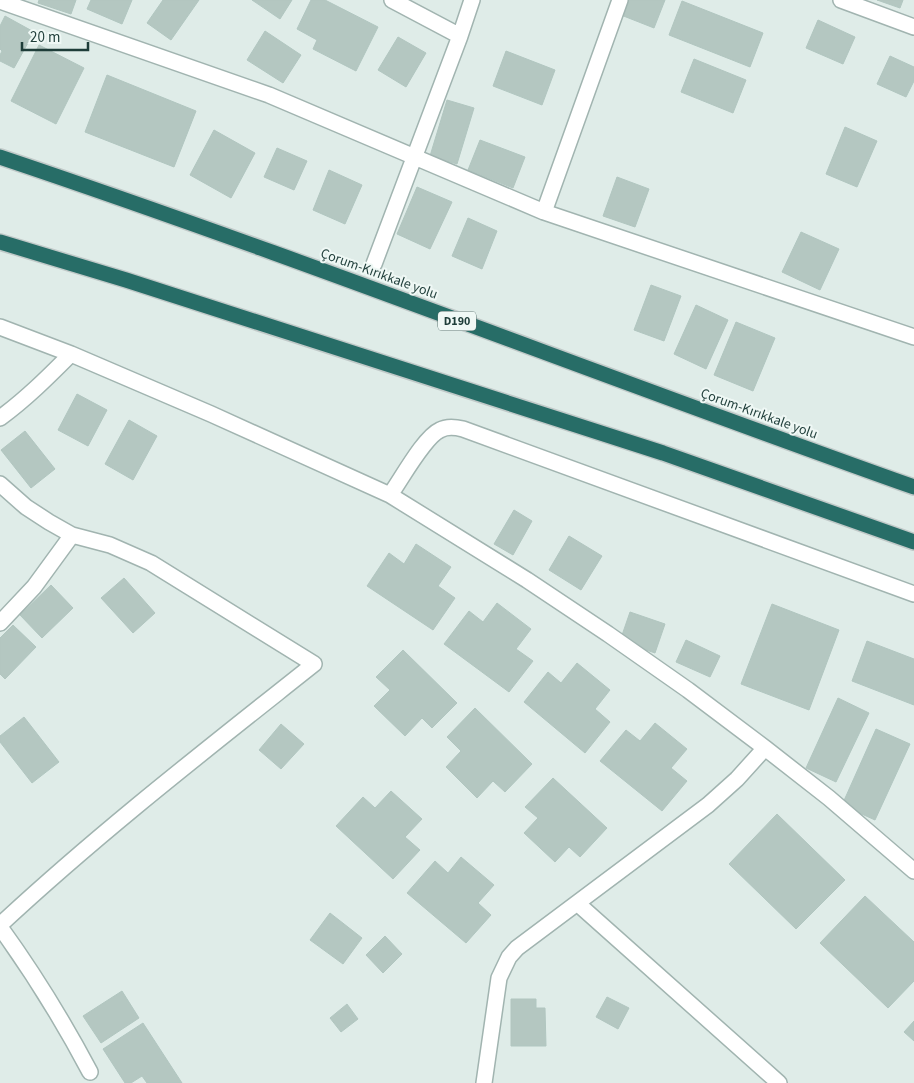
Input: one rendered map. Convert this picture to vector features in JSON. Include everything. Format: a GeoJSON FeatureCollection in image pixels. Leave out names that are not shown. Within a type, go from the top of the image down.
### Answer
{"type":"FeatureCollection","features":[{"type":"Feature","properties":{"kind":"highway","name":"Çorum-Kırıkkale yolu"},"geometry":{"type":"LineString","coordinates":[[0,157],[159,210],[746,428],[914,487]]}},
{"type":"Feature","properties":{"kind":"highway"},"geometry":{"type":"LineString","coordinates":[[0,242],[135,283],[654,450],[914,542]]}},
{"type":"Feature","properties":{"kind":"street"},"geometry":{"type":"LineString","coordinates":[[392,0],[460,36]]}},
{"type":"Feature","properties":{"kind":"street"},"geometry":{"type":"LineString","coordinates":[[374,264],[472,0]]}},
{"type":"Feature","properties":{"kind":"street"},"geometry":{"type":"LineString","coordinates":[[544,212],[620,0]]}},
{"type":"Feature","properties":{"kind":"street"},"geometry":{"type":"LineString","coordinates":[[841,0],[914,27]]}},
{"type":"Feature","properties":{"kind":"street"},"geometry":{"type":"LineString","coordinates":[[0,1],[269,95],[544,212],[914,337]]}},
{"type":"Feature","properties":{"kind":"street"},"geometry":{"type":"LineString","coordinates":[[0,327],[71,354],[211,414],[390,496],[467,542],[608,634],[688,690],[766,748],[850,815],[914,871]]}},
{"type":"Feature","properties":{"kind":"street"},"geometry":{"type":"LineString","coordinates":[[0,418],[30,394],[71,354]]}},
{"type":"Feature","properties":{"kind":"street"},"geometry":{"type":"LineString","coordinates":[[390,496],[428,439],[439,430],[454,427],[914,594]]}},
{"type":"Feature","properties":{"kind":"street"},"geometry":{"type":"LineString","coordinates":[[0,484],[26,507],[72,535],[110,544],[151,563],[314,664],[117,821],[58,871],[0,926],[39,982],[90,1072]]}},
{"type":"Feature","properties":{"kind":"street"},"geometry":{"type":"LineString","coordinates":[[0,623],[34,587],[72,535]]}},
{"type":"Feature","properties":{"kind":"street"},"geometry":{"type":"LineString","coordinates":[[484,1083],[497,988],[503,968],[516,948],[716,799],[737,780],[766,748]]}},
{"type":"Feature","properties":{"kind":"street"},"geometry":{"type":"LineString","coordinates":[[576,903],[779,1083]]}},
{"type":"Feature","properties":{"kind":"building"},"geometry":{"type":"Polygon","coordinates":[[[39,0],[76,0],[71,14],[38,3],[39,0]]]}},
{"type":"Feature","properties":{"kind":"building"},"geometry":{"type":"Polygon","coordinates":[[[91,0],[132,0],[122,24],[87,9],[91,0]]]}},
{"type":"Feature","properties":{"kind":"building"},"geometry":{"type":"Polygon","coordinates":[[[163,0],[199,0],[171,40],[147,23],[163,0]]]}},
{"type":"Feature","properties":{"kind":"building"},"geometry":{"type":"Polygon","coordinates":[[[252,0],[292,0],[280,19],[252,0]]]}},
{"type":"Feature","properties":{"kind":"building"},"geometry":{"type":"Polygon","coordinates":[[[311,0],[325,0],[378,27],[356,71],[313,49],[317,40],[297,29],[311,0]]]}},
{"type":"Feature","properties":{"kind":"building"},"geometry":{"type":"Polygon","coordinates":[[[627,0],[665,0],[654,28],[621,15],[627,0]]]}},
{"type":"Feature","properties":{"kind":"building"},"geometry":{"type":"Polygon","coordinates":[[[877,0],[903,0],[900,8],[877,0]]]}},
{"type":"Feature","properties":{"kind":"building"},"geometry":{"type":"Polygon","coordinates":[[[682,1],[763,33],[750,67],[669,35],[682,1]]]}},
{"type":"Feature","properties":{"kind":"building"},"geometry":{"type":"Polygon","coordinates":[[[5,16],[34,32],[14,68],[0,61],[2,51],[0,49],[0,26],[5,16]]]}},
{"type":"Feature","properties":{"kind":"building"},"geometry":{"type":"Polygon","coordinates":[[[818,20],[855,37],[843,64],[806,48],[818,20]]]}},
{"type":"Feature","properties":{"kind":"building"},"geometry":{"type":"Polygon","coordinates":[[[265,31],[301,55],[283,83],[247,60],[265,31]]]}},
{"type":"Feature","properties":{"kind":"building"},"geometry":{"type":"Polygon","coordinates":[[[398,37],[426,53],[406,87],[378,70],[398,37]]]}},
{"type":"Feature","properties":{"kind":"building"},"geometry":{"type":"Polygon","coordinates":[[[39,45],[84,68],[56,124],[11,101],[39,45]]]}},
{"type":"Feature","properties":{"kind":"building"},"geometry":{"type":"Polygon","coordinates":[[[506,51],[555,70],[542,105],[493,86],[506,51]]]}},
{"type":"Feature","properties":{"kind":"building"},"geometry":{"type":"Polygon","coordinates":[[[890,56],[914,67],[914,81],[906,97],[877,84],[890,56]]]}},
{"type":"Feature","properties":{"kind":"building"},"geometry":{"type":"Polygon","coordinates":[[[694,59],[746,80],[733,113],[681,92],[694,59]]]}},
{"type":"Feature","properties":{"kind":"building"},"geometry":{"type":"Polygon","coordinates":[[[107,75],[196,111],[174,167],[85,132],[107,75]]]}},
{"type":"Feature","properties":{"kind":"building"},"geometry":{"type":"Polygon","coordinates":[[[447,100],[474,108],[457,164],[430,156],[447,100]]]}},
{"type":"Feature","properties":{"kind":"building"},"geometry":{"type":"Polygon","coordinates":[[[845,127],[877,141],[857,187],[826,174],[845,127]]]}},
{"type":"Feature","properties":{"kind":"building"},"geometry":{"type":"Polygon","coordinates":[[[214,130],[255,153],[231,198],[190,175],[214,130]]]}},
{"type":"Feature","properties":{"kind":"building"},"geometry":{"type":"Polygon","coordinates":[[[480,140],[525,157],[513,188],[468,170],[480,140]]]}},
{"type":"Feature","properties":{"kind":"building"},"geometry":{"type":"Polygon","coordinates":[[[277,148],[307,161],[294,190],[264,177],[277,148]]]}},
{"type":"Feature","properties":{"kind":"building"},"geometry":{"type":"Polygon","coordinates":[[[329,170],[362,185],[345,224],[313,210],[329,170]]]}},
{"type":"Feature","properties":{"kind":"building"},"geometry":{"type":"Polygon","coordinates":[[[617,177],[649,189],[635,227],[603,216],[617,177]]]}},
{"type":"Feature","properties":{"kind":"building"},"geometry":{"type":"Polygon","coordinates":[[[417,187],[452,202],[430,249],[397,234],[417,187]]]}},
{"type":"Feature","properties":{"kind":"building"},"geometry":{"type":"Polygon","coordinates":[[[468,218],[497,231],[482,269],[452,256],[468,218]]]}},
{"type":"Feature","properties":{"kind":"building"},"geometry":{"type":"Polygon","coordinates":[[[801,232],[839,249],[820,290],[782,272],[801,232]]]}},
{"type":"Feature","properties":{"kind":"building"},"geometry":{"type":"Polygon","coordinates":[[[651,285],[681,296],[664,341],[634,330],[651,285]]]}},
{"type":"Feature","properties":{"kind":"building"},"geometry":{"type":"Polygon","coordinates":[[[696,305],[728,320],[706,369],[674,354],[696,305]]]}},
{"type":"Feature","properties":{"kind":"building"},"geometry":{"type":"Polygon","coordinates":[[[736,322],[775,338],[753,391],[714,375],[736,322]]]}},
{"type":"Feature","properties":{"kind":"building"},"geometry":{"type":"Polygon","coordinates":[[[77,394],[107,410],[88,446],[58,430],[77,394]]]}},
{"type":"Feature","properties":{"kind":"building"},"geometry":{"type":"Polygon","coordinates":[[[129,420],[157,436],[133,480],[105,464],[129,420]]]}},
{"type":"Feature","properties":{"kind":"building"},"geometry":{"type":"Polygon","coordinates":[[[25,431],[55,469],[31,488],[1,450],[25,431]]]}},
{"type":"Feature","properties":{"kind":"building"},"geometry":{"type":"Polygon","coordinates":[[[514,510],[532,521],[513,555],[494,544],[514,510]]]}},
{"type":"Feature","properties":{"kind":"building"},"geometry":{"type":"Polygon","coordinates":[[[569,536],[602,556],[581,590],[549,570],[569,536]]]}},
{"type":"Feature","properties":{"kind":"building"},"geometry":{"type":"Polygon","coordinates":[[[416,544],[451,567],[438,586],[455,598],[433,630],[367,586],[389,553],[404,564],[416,544]]]}},
{"type":"Feature","properties":{"kind":"building"},"geometry":{"type":"Polygon","coordinates":[[[124,578],[155,613],[133,633],[101,598],[124,578]]]}},
{"type":"Feature","properties":{"kind":"building"},"geometry":{"type":"Polygon","coordinates":[[[51,585],[73,608],[42,638],[20,615],[51,585]]]}},
{"type":"Feature","properties":{"kind":"building"},"geometry":{"type":"Polygon","coordinates":[[[497,603],[531,629],[516,649],[533,661],[509,692],[444,644],[469,611],[483,622],[497,603]]]}},
{"type":"Feature","properties":{"kind":"building"},"geometry":{"type":"Polygon","coordinates":[[[772,604],[839,630],[809,710],[741,684],[772,604]]]}},
{"type":"Feature","properties":{"kind":"building"},"geometry":{"type":"Polygon","coordinates":[[[630,612],[665,624],[655,653],[620,641],[630,612]]]}},
{"type":"Feature","properties":{"kind":"building"},"geometry":{"type":"Polygon","coordinates":[[[13,625],[36,647],[5,679],[0,674],[0,638],[13,625]]]}},
{"type":"Feature","properties":{"kind":"building"},"geometry":{"type":"Polygon","coordinates":[[[686,640],[720,656],[710,677],[676,662],[686,640]]]}},
{"type":"Feature","properties":{"kind":"building"},"geometry":{"type":"Polygon","coordinates":[[[867,641],[914,659],[914,705],[852,681],[867,641]]]}},
{"type":"Feature","properties":{"kind":"building"},"geometry":{"type":"Polygon","coordinates":[[[403,650],[457,703],[432,728],[422,718],[405,736],[374,706],[390,690],[376,677],[403,650]]]}},
{"type":"Feature","properties":{"kind":"building"},"geometry":{"type":"Polygon","coordinates":[[[577,663],[610,690],[595,709],[610,722],[585,753],[524,702],[548,672],[561,683],[577,663]]]}},
{"type":"Feature","properties":{"kind":"building"},"geometry":{"type":"Polygon","coordinates":[[[838,698],[869,713],[836,782],[806,768],[838,698]]]}},
{"type":"Feature","properties":{"kind":"building"},"geometry":{"type":"Polygon","coordinates":[[[475,708],[532,764],[505,792],[493,781],[477,798],[446,767],[461,751],[447,737],[475,708]]]}},
{"type":"Feature","properties":{"kind":"building"},"geometry":{"type":"Polygon","coordinates":[[[24,717],[59,762],[32,783],[0,742],[0,736],[24,717]]]}},
{"type":"Feature","properties":{"kind":"building"},"geometry":{"type":"Polygon","coordinates":[[[655,723],[687,749],[671,768],[687,781],[662,811],[600,761],[626,730],[640,741],[655,723]]]}},
{"type":"Feature","properties":{"kind":"building"},"geometry":{"type":"Polygon","coordinates":[[[281,724],[304,744],[281,769],[259,750],[281,724]]]}},
{"type":"Feature","properties":{"kind":"building"},"geometry":{"type":"Polygon","coordinates":[[[876,729],[910,744],[875,820],[842,805],[876,729]]]}},
{"type":"Feature","properties":{"kind":"building"},"geometry":{"type":"Polygon","coordinates":[[[553,778],[607,828],[580,857],[569,847],[555,862],[524,833],[538,818],[525,807],[553,778]]]}},
{"type":"Feature","properties":{"kind":"building"},"geometry":{"type":"Polygon","coordinates":[[[391,791],[422,819],[405,837],[420,850],[393,879],[336,826],[363,797],[375,808],[391,791]]]}},
{"type":"Feature","properties":{"kind":"building"},"geometry":{"type":"Polygon","coordinates":[[[777,814],[845,880],[796,929],[729,864],[777,814]]]}},
{"type":"Feature","properties":{"kind":"building"},"geometry":{"type":"Polygon","coordinates":[[[461,857],[494,885],[478,903],[491,915],[466,943],[407,893],[435,861],[448,873],[461,857]]]}},
{"type":"Feature","properties":{"kind":"building"},"geometry":{"type":"Polygon","coordinates":[[[865,896],[914,942],[914,981],[888,1008],[820,943],[865,896]]]}},
{"type":"Feature","properties":{"kind":"building"},"geometry":{"type":"Polygon","coordinates":[[[330,913],[362,938],[343,964],[310,940],[330,913]]]}},
{"type":"Feature","properties":{"kind":"building"},"geometry":{"type":"Polygon","coordinates":[[[385,936],[402,954],[383,973],[366,955],[385,936]]]}},
{"type":"Feature","properties":{"kind":"building"},"geometry":{"type":"Polygon","coordinates":[[[122,991],[139,1018],[101,1043],[83,1016],[122,991]]]}},
{"type":"Feature","properties":{"kind":"building"},"geometry":{"type":"Polygon","coordinates":[[[607,997],[629,1008],[618,1029],[596,1017],[607,997]]]}},
{"type":"Feature","properties":{"kind":"building"},"geometry":{"type":"Polygon","coordinates":[[[511,999],[536,999],[536,1008],[545,1008],[546,1046],[511,1046],[511,999]]]}},
{"type":"Feature","properties":{"kind":"building"},"geometry":{"type":"Polygon","coordinates":[[[347,1004],[358,1019],[341,1032],[330,1018],[347,1004]]]}},
{"type":"Feature","properties":{"kind":"building"},"geometry":{"type":"Polygon","coordinates":[[[914,1021],[914,1041],[904,1032],[914,1021]]]}},
{"type":"Feature","properties":{"kind":"building"},"geometry":{"type":"Polygon","coordinates":[[[143,1023],[182,1083],[147,1083],[142,1076],[131,1083],[125,1083],[103,1049],[143,1023]]]}}]}
